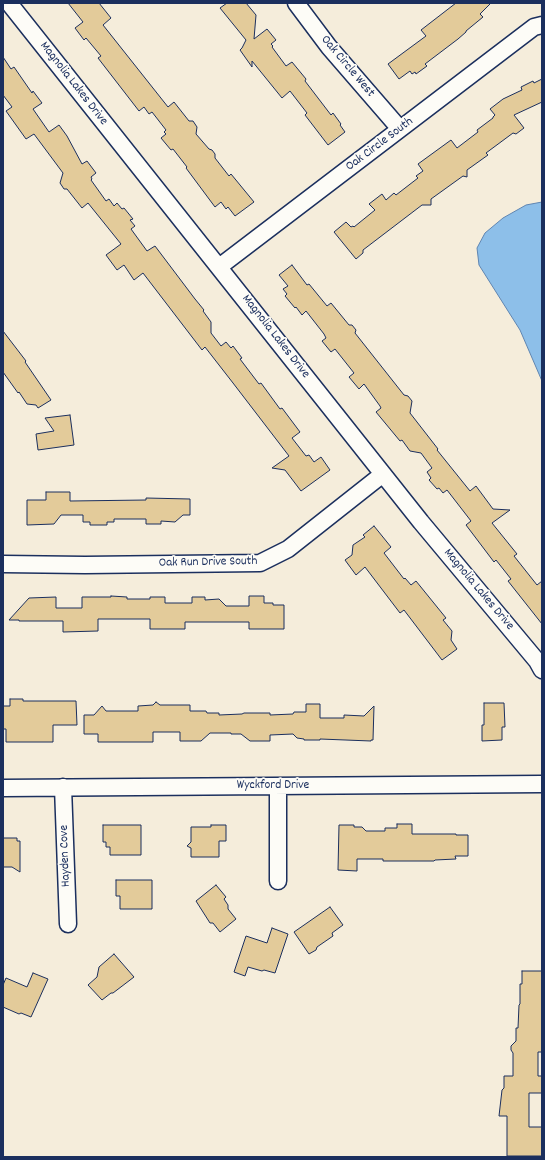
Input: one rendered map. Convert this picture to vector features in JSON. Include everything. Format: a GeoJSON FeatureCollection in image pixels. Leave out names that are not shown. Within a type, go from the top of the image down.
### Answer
{"type":"FeatureCollection","features":[{"type":"Feature","properties":{"kind":"street","name":"Magnolia Lakes Drive"},"geometry":{"type":"LineString","coordinates":[[9,3],[421,522],[537,661],[542,670]]}},
{"type":"Feature","properties":{"kind":"street","name":"Oak Circle West"},"geometry":{"type":"LineString","coordinates":[[296,3],[329,47],[400,129]]}},
{"type":"Feature","properties":{"kind":"street","name":"Oak Circle South"},"geometry":{"type":"LineString","coordinates":[[219,267],[534,27],[542,25]]}},
{"type":"Feature","properties":{"kind":"street","name":"Oak Run Drive South"},"geometry":{"type":"LineString","coordinates":[[3,564],[85,565],[260,563],[288,550],[383,474]]}},
{"type":"Feature","properties":{"kind":"street","name":"Wyckford Drive"},"geometry":{"type":"LineString","coordinates":[[3,788],[542,784]]}},
{"type":"Feature","properties":{"kind":"street"},"geometry":{"type":"LineString","coordinates":[[278,786],[278,881]]}},
{"type":"Feature","properties":{"kind":"street","name":"Hayden Cove"},"geometry":{"type":"LineString","coordinates":[[63,787],[68,924]]}},
{"type":"Feature","properties":{"kind":"water"},"geometry":{"type":"Polygon","coordinates":[[[542,202],[542,381],[520,330],[479,265],[477,248],[485,233],[503,218],[526,205],[542,202]]]}},
{"type":"Feature","properties":{"kind":"building"},"geometry":{"type":"Polygon","coordinates":[[[68,3],[99,3],[111,18],[103,25],[168,107],[174,102],[189,121],[193,121],[197,127],[196,134],[209,149],[212,150],[215,154],[215,158],[229,176],[231,174],[254,202],[235,216],[228,207],[226,209],[221,202],[215,207],[173,149],[171,150],[161,138],[166,134],[164,132],[166,130],[152,112],[149,114],[144,107],[139,111],[98,58],[101,56],[86,38],[84,40],[75,28],[83,22],[68,3]]]}},
{"type":"Feature","properties":{"kind":"building"},"geometry":{"type":"Polygon","coordinates":[[[227,3],[246,3],[256,15],[254,39],[267,29],[276,40],[271,44],[273,46],[272,47],[286,66],[292,62],[306,79],[305,81],[331,115],[333,113],[345,132],[328,145],[305,115],[307,113],[290,91],[282,98],[252,61],[252,67],[240,50],[246,40],[220,8],[227,3]]]}},
{"type":"Feature","properties":{"kind":"building"},"geometry":{"type":"Polygon","coordinates":[[[456,3],[491,3],[480,14],[483,17],[458,39],[425,64],[427,66],[416,74],[415,72],[412,74],[410,71],[399,79],[388,64],[426,36],[421,30],[456,3]]]}},
{"type":"Feature","properties":{"kind":"building"},"geometry":{"type":"Polygon","coordinates":[[[3,57],[11,69],[14,67],[32,93],[33,91],[42,103],[33,109],[49,132],[59,125],[67,136],[82,164],[87,161],[96,173],[91,177],[91,180],[106,201],[109,199],[114,206],[117,203],[122,209],[124,208],[133,219],[130,220],[135,226],[131,229],[147,251],[155,246],[204,310],[203,311],[211,322],[211,333],[221,346],[226,342],[231,348],[233,346],[242,358],[240,359],[259,384],[261,383],[280,409],[282,408],[300,432],[292,438],[306,456],[309,455],[314,462],[321,457],[330,470],[301,491],[285,470],[272,468],[289,456],[205,347],[202,350],[143,273],[134,280],[124,265],[117,270],[106,255],[121,244],[88,203],[82,208],[67,189],[64,189],[60,183],[63,173],[34,134],[26,139],[6,111],[12,107],[3,95],[3,57]]]}},
{"type":"Feature","properties":{"kind":"building"},"geometry":{"type":"Polygon","coordinates":[[[542,79],[542,102],[514,115],[524,128],[516,134],[513,133],[486,153],[488,155],[467,170],[467,177],[463,176],[431,199],[431,205],[422,205],[363,250],[363,253],[356,259],[334,232],[346,222],[351,227],[354,227],[375,210],[369,204],[382,194],[386,200],[394,193],[396,195],[418,178],[416,176],[423,171],[418,164],[451,140],[457,148],[493,118],[495,115],[490,109],[503,99],[522,90],[521,87],[533,81],[534,83],[542,79]]]}},
{"type":"Feature","properties":{"kind":"building"},"geometry":{"type":"Polygon","coordinates":[[[292,265],[307,285],[309,284],[327,306],[331,303],[349,325],[352,325],[356,330],[355,333],[404,395],[408,396],[412,401],[410,413],[470,491],[476,486],[493,509],[510,510],[492,523],[517,554],[514,556],[537,585],[542,581],[542,624],[508,581],[511,579],[496,560],[494,562],[466,525],[471,521],[447,490],[443,493],[429,480],[431,478],[427,472],[432,468],[421,453],[410,451],[402,440],[400,441],[376,412],[381,408],[364,384],[359,389],[349,377],[354,373],[335,349],[331,352],[322,341],[326,338],[324,334],[306,311],[302,315],[285,296],[287,294],[283,289],[288,286],[279,275],[292,265]]]}},
{"type":"Feature","properties":{"kind":"building"},"geometry":{"type":"Polygon","coordinates":[[[3,331],[26,361],[25,362],[51,400],[38,408],[36,405],[27,404],[3,372],[3,331]]]}},
{"type":"Feature","properties":{"kind":"building"},"geometry":{"type":"Polygon","coordinates":[[[70,415],[74,445],[38,450],[36,434],[54,431],[45,418],[70,415]]]}},
{"type":"Feature","properties":{"kind":"building"},"geometry":{"type":"Polygon","coordinates":[[[46,492],[70,492],[70,501],[146,500],[146,498],[190,499],[190,515],[183,515],[175,522],[161,521],[161,524],[146,524],[146,519],[114,519],[114,522],[107,522],[107,525],[90,525],[90,522],[83,522],[83,515],[61,515],[54,524],[27,525],[27,500],[46,500],[46,492]]]}},
{"type":"Feature","properties":{"kind":"building"},"geometry":{"type":"Polygon","coordinates":[[[374,526],[391,547],[384,553],[404,579],[405,578],[411,585],[416,581],[446,618],[443,620],[452,631],[451,640],[457,649],[442,660],[404,610],[400,613],[365,567],[356,575],[345,560],[352,555],[353,545],[365,537],[363,535],[374,526]]]}},
{"type":"Feature","properties":{"kind":"building"},"geometry":{"type":"Polygon","coordinates":[[[249,596],[264,596],[264,603],[284,605],[284,629],[249,629],[249,622],[185,622],[185,629],[150,629],[150,619],[98,619],[98,631],[63,632],[63,621],[9,620],[29,598],[56,597],[56,608],[82,608],[82,597],[127,597],[127,599],[150,599],[150,597],[165,597],[165,603],[192,603],[192,597],[205,597],[205,600],[219,599],[226,606],[249,606],[249,596]]]}},
{"type":"Feature","properties":{"kind":"building"},"geometry":{"type":"Polygon","coordinates":[[[10,699],[23,699],[23,701],[76,701],[77,725],[53,725],[53,742],[6,742],[6,729],[3,729],[3,706],[10,706],[10,699]]]}},
{"type":"Feature","properties":{"kind":"building"},"geometry":{"type":"Polygon","coordinates":[[[156,702],[160,705],[190,705],[190,711],[206,711],[207,713],[219,713],[219,715],[244,713],[270,713],[270,715],[293,714],[294,712],[306,712],[306,704],[320,704],[320,718],[344,718],[344,715],[364,716],[374,706],[373,740],[304,740],[297,738],[293,734],[270,735],[270,741],[250,741],[241,734],[210,733],[201,741],[180,741],[180,732],[153,732],[153,742],[98,742],[98,734],[84,734],[84,715],[94,715],[102,706],[106,711],[138,711],[138,706],[153,705],[156,702]]]}},
{"type":"Feature","properties":{"kind":"building"},"geometry":{"type":"Polygon","coordinates":[[[484,703],[504,703],[505,727],[502,727],[502,740],[482,741],[484,703]]]}},
{"type":"Feature","properties":{"kind":"building"},"geometry":{"type":"Polygon","coordinates":[[[397,824],[412,824],[412,834],[468,835],[468,856],[455,856],[456,859],[434,861],[383,861],[383,859],[357,859],[357,871],[338,870],[339,825],[354,825],[354,827],[362,827],[366,831],[385,831],[385,828],[397,828],[397,824]]]}},
{"type":"Feature","properties":{"kind":"building"},"geometry":{"type":"Polygon","coordinates":[[[103,825],[141,825],[141,855],[110,855],[110,847],[106,847],[106,842],[103,842],[103,825]]]}},
{"type":"Feature","properties":{"kind":"building"},"geometry":{"type":"Polygon","coordinates":[[[211,825],[226,825],[226,841],[219,841],[219,857],[191,857],[191,848],[187,846],[191,842],[191,827],[211,827],[211,825]]]}},
{"type":"Feature","properties":{"kind":"building"},"geometry":{"type":"Polygon","coordinates":[[[3,838],[17,838],[17,841],[20,841],[20,872],[12,867],[3,867],[3,838]]]}},
{"type":"Feature","properties":{"kind":"building"},"geometry":{"type":"Polygon","coordinates":[[[116,880],[152,880],[152,909],[120,909],[120,896],[116,896],[116,880]]]}},
{"type":"Feature","properties":{"kind":"building"},"geometry":{"type":"Polygon","coordinates":[[[216,885],[226,897],[224,899],[228,905],[228,909],[236,919],[220,932],[213,923],[210,923],[196,901],[216,885]]]}},
{"type":"Feature","properties":{"kind":"building"},"geometry":{"type":"Polygon","coordinates":[[[330,907],[343,925],[332,933],[333,936],[309,954],[294,932],[330,907]]]}},
{"type":"Feature","properties":{"kind":"building"},"geometry":{"type":"Polygon","coordinates":[[[272,928],[288,934],[275,973],[248,967],[245,976],[234,972],[246,936],[267,943],[272,928]]]}},
{"type":"Feature","properties":{"kind":"building"},"geometry":{"type":"Polygon","coordinates":[[[114,954],[134,977],[102,1000],[88,985],[97,977],[99,967],[114,954]]]}},
{"type":"Feature","properties":{"kind":"building"},"geometry":{"type":"Polygon","coordinates":[[[522,971],[542,971],[542,1052],[538,1052],[538,1076],[542,1076],[542,1093],[529,1093],[529,1127],[542,1127],[542,1156],[507,1156],[507,1116],[499,1116],[502,1090],[504,1088],[504,1076],[513,1076],[513,1053],[511,1046],[516,1041],[516,1028],[518,1028],[522,971]]]}},
{"type":"Feature","properties":{"kind":"building"},"geometry":{"type":"Polygon","coordinates":[[[33,973],[48,979],[31,1017],[21,1013],[19,1014],[3,1007],[3,985],[6,978],[27,987],[33,973]]]}}]}
